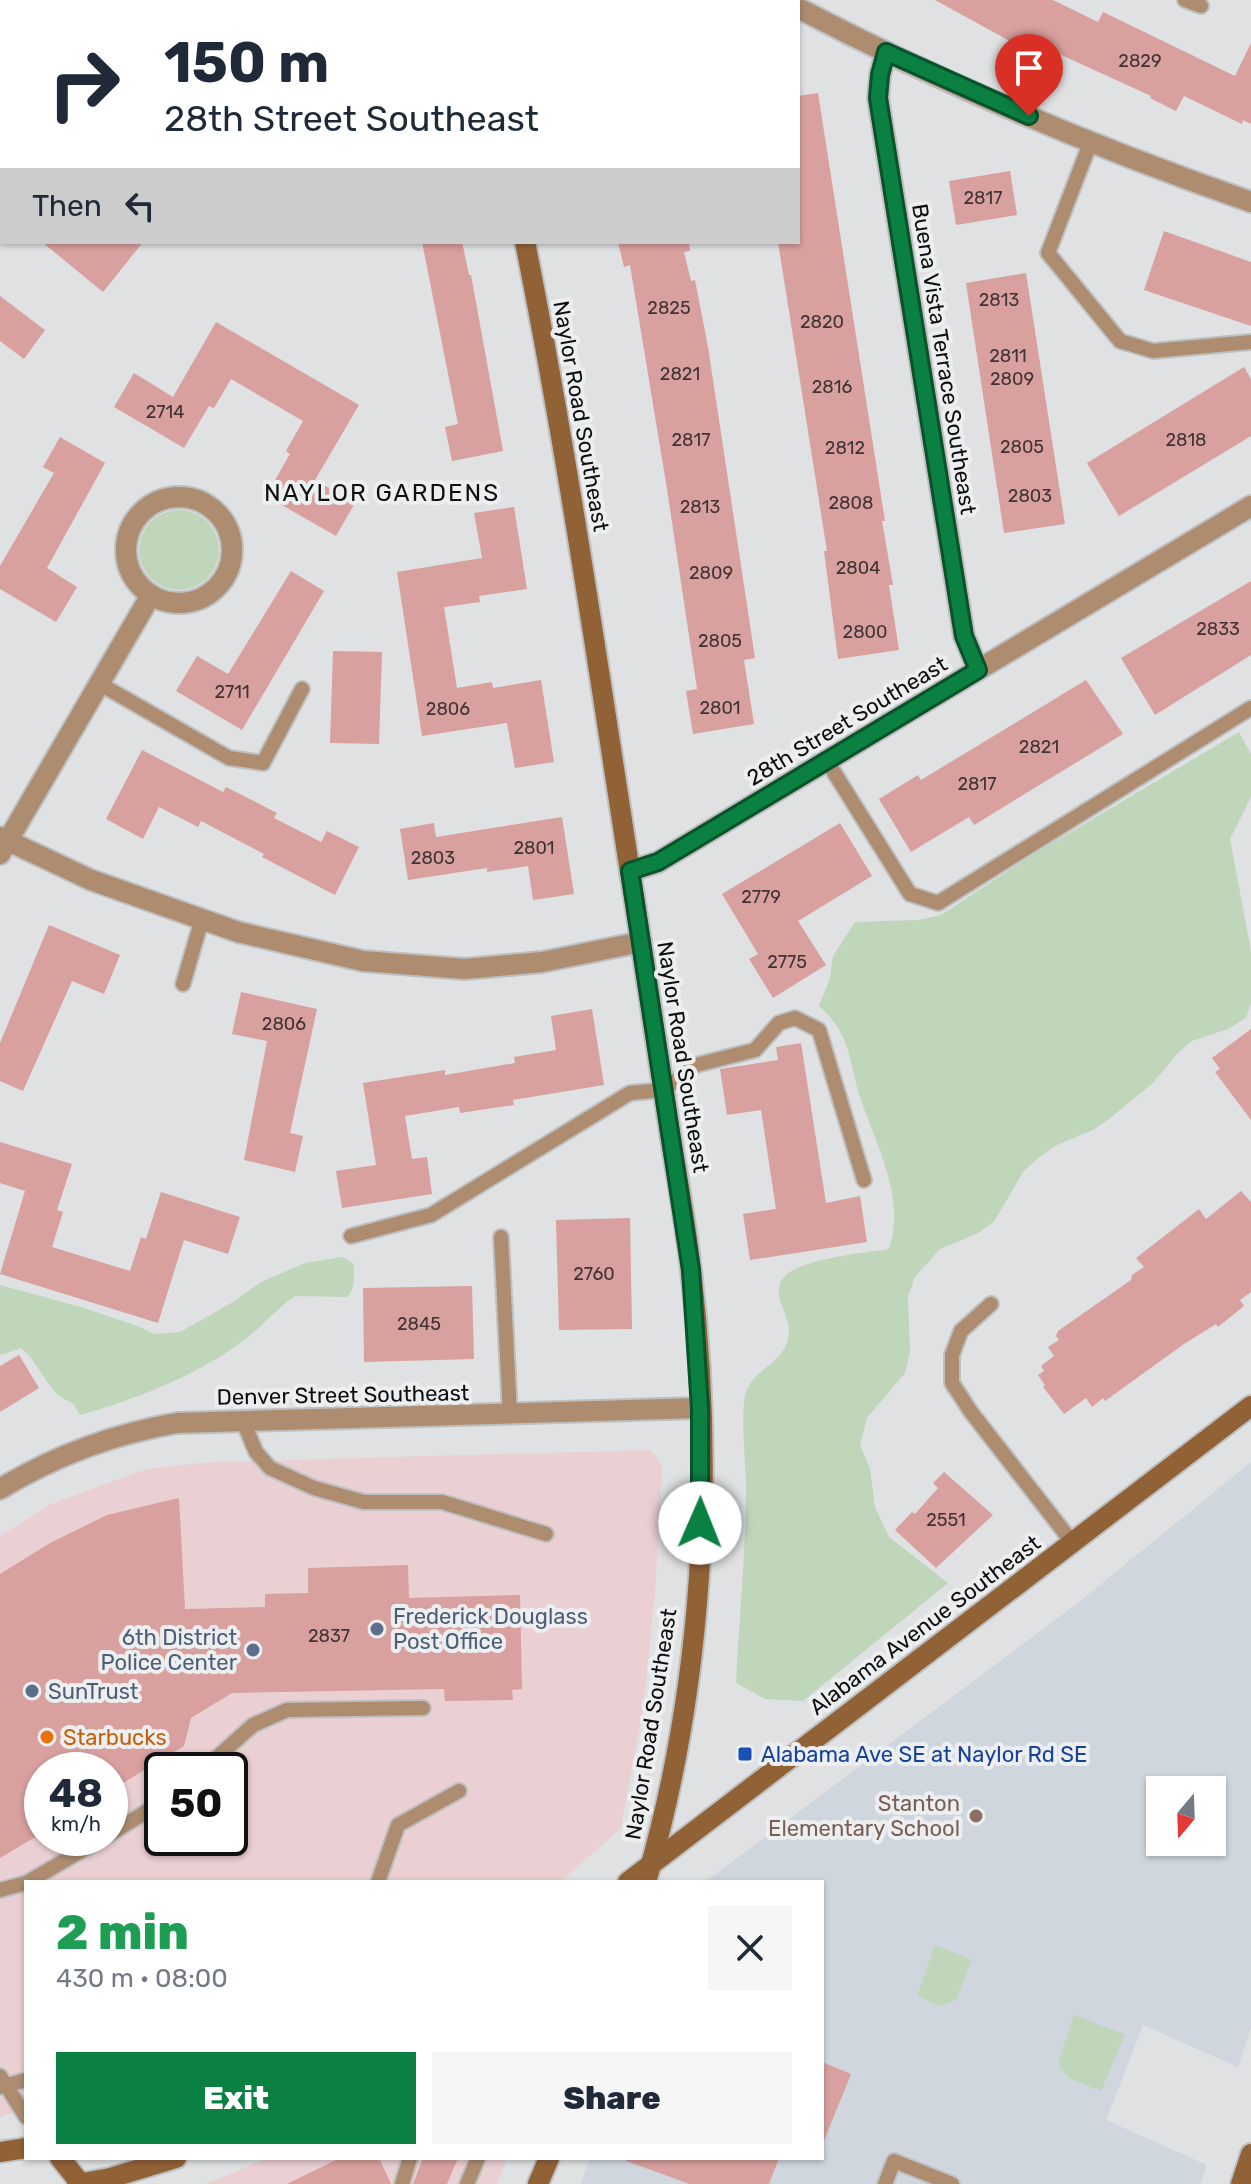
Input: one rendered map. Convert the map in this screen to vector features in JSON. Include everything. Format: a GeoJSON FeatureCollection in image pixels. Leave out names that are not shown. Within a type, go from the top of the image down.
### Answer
{"type":"FeatureCollection","features":[{"type":"Feature","properties":{"kind":"main road","name":"Naylor Road Southeast"},"geometry":{"type":"LineString","coordinates":[[525,244],[553,388],[691,1270],[700,1408],[700,1523],[692,1639],[676,1748],[649,1873]]}},
{"type":"Feature","properties":{"kind":"main road","name":"Alabama Avenue Southeast"},"geometry":{"type":"LineString","coordinates":[[649,1873],[1251,1406]]}},
{"type":"Feature","properties":{"kind":"main road"},"geometry":{"type":"LineString","coordinates":[[0,2152],[24,2148]]}},
{"type":"Feature","properties":{"kind":"main road"},"geometry":{"type":"LineString","coordinates":[[1241,2184],[1251,2154]]}},
{"type":"Feature","properties":{"kind":"main road"},"geometry":{"type":"LineString","coordinates":[[62,2160],[80,2184],[169,2160]]}},
{"type":"Feature","properties":{"kind":"main road"},"geometry":{"type":"LineString","coordinates":[[538,2184],[548,2160]]}},
{"type":"Feature","properties":{"kind":"street"},"geometry":{"type":"LineString","coordinates":[[800,9],[886,52],[1091,141],[1251,202]]}},
{"type":"Feature","properties":{"kind":"street","name":"Buena Vista Terrace Southeast"},"geometry":{"type":"LineString","coordinates":[[886,52],[878,98],[964,636],[978,670]]}},
{"type":"Feature","properties":{"kind":"street"},"geometry":{"type":"LineString","coordinates":[[166,499],[191,499],[206,505],[224,523],[230,538],[230,563],[224,578],[213,590],[191,602],[167,601],[151,595],[134,578],[127,563],[126,539],[133,523],[144,510],[166,499]]}},
{"type":"Feature","properties":{"kind":"street","name":"28th Street Southeast"},"geometry":{"type":"LineString","coordinates":[[630,871],[658,862],[1251,506]]}},
{"type":"Feature","properties":{"kind":"street"},"geometry":{"type":"LineString","coordinates":[[151,595],[3,844],[91,880],[238,932],[363,961],[465,969],[542,962],[641,942]]}},
{"type":"Feature","properties":{"kind":"street","name":"Denver Street Southeast"},"geometry":{"type":"LineString","coordinates":[[0,1489],[55,1459],[114,1436],[177,1423],[700,1408]]}},
{"type":"Feature","properties":{"kind":"lane"},"geometry":{"type":"LineString","coordinates":[[1185,0],[1201,6]]}},
{"type":"Feature","properties":{"kind":"lane"},"geometry":{"type":"LineString","coordinates":[[1091,141],[1048,253],[1120,341],[1153,351],[1251,342]]}},
{"type":"Feature","properties":{"kind":"lane"},"geometry":{"type":"LineString","coordinates":[[100,684],[229,758],[263,763],[302,689]]}},
{"type":"Feature","properties":{"kind":"lane"},"geometry":{"type":"LineString","coordinates":[[827,761],[910,894],[938,903],[1251,708]]}},
{"type":"Feature","properties":{"kind":"lane"},"geometry":{"type":"LineString","coordinates":[[183,984],[202,919]]}},
{"type":"Feature","properties":{"kind":"lane"},"geometry":{"type":"LineString","coordinates":[[351,1236],[431,1215],[630,1093],[664,1090],[696,1065],[755,1050],[779,1023],[795,1018],[819,1030],[864,1180]]}},
{"type":"Feature","properties":{"kind":"lane"},"geometry":{"type":"LineString","coordinates":[[501,1237],[510,1415]]}},
{"type":"Feature","properties":{"kind":"lane"},"geometry":{"type":"LineString","coordinates":[[991,1304],[961,1331],[952,1355],[952,1383],[1072,1542]]}},
{"type":"Feature","properties":{"kind":"lane"},"geometry":{"type":"LineString","coordinates":[[243,1421],[256,1452],[270,1468],[314,1488],[364,1502],[442,1502],[546,1534]]}},
{"type":"Feature","properties":{"kind":"lane"},"geometry":{"type":"LineString","coordinates":[[223,1752],[253,1725],[287,1710],[423,1708]]}},
{"type":"Feature","properties":{"kind":"lane"},"geometry":{"type":"LineString","coordinates":[[379,1880],[398,1825],[459,1791]]}},
{"type":"Feature","properties":{"kind":"lane"},"geometry":{"type":"LineString","coordinates":[[30,1880],[72,1856]]}},
{"type":"Feature","properties":{"kind":"lane"},"geometry":{"type":"LineString","coordinates":[[0,1890],[24,1883]]}},
{"type":"Feature","properties":{"kind":"lane"},"geometry":{"type":"LineString","coordinates":[[24,2080],[2,2083],[24,2114]]}},
{"type":"Feature","properties":{"kind":"lane"},"geometry":{"type":"LineString","coordinates":[[402,2184],[409,2160]]}},
{"type":"Feature","properties":{"kind":"lane"},"geometry":{"type":"LineString","coordinates":[[467,2184],[477,2160]]}},
{"type":"Feature","properties":{"kind":"lane"},"geometry":{"type":"LineString","coordinates":[[885,2184],[894,2161],[952,2184]]}},
{"type":"Feature","properties":{"kind":"shaded area"},"geometry":{"type":"Polygon","coordinates":[[[651,1450],[662,1466],[655,1593],[643,1710],[621,1828],[562,1880],[24,1880],[24,2110],[0,2117],[0,1536],[51,1504],[147,1469],[213,1462],[651,1450]]]}},
{"type":"Feature","properties":{"kind":"shaded area","name":"Stanton Elementary School"},"geometry":{"type":"Polygon","coordinates":[[[1251,1462],[1251,2027],[1238,2067],[1143,2025],[1106,2120],[1207,2165],[1200,2184],[581,2184],[589,2160],[824,2160],[824,1880],[708,1880],[1079,1602],[1251,1462]]]}},
{"type":"Feature","properties":{"kind":"shaded area"},"geometry":{"type":"Polygon","coordinates":[[[264,2160],[506,2160],[497,2184],[205,2184],[264,2160]]]}},
{"type":"Feature","properties":{"kind":"green space"},"geometry":{"type":"Polygon","coordinates":[[[179,510],[194,513],[207,522],[216,535],[219,550],[216,565],[207,578],[194,587],[179,590],[164,587],[151,578],[142,565],[139,550],[142,535],[151,522],[164,513],[179,510]]]}},
{"type":"Feature","properties":{"kind":"green space"},"geometry":{"type":"Polygon","coordinates":[[[1239,732],[1251,754],[1251,797],[1230,839],[1251,951],[1251,1003],[1246,1018],[1228,1029],[1192,1041],[1153,1083],[1109,1119],[1093,1130],[1057,1145],[1037,1159],[1023,1172],[994,1222],[978,1233],[940,1249],[915,1277],[908,1296],[910,1352],[905,1373],[867,1418],[860,1445],[870,1469],[875,1507],[889,1537],[948,1583],[803,1701],[765,1699],[736,1683],[746,1488],[743,1414],[747,1390],[786,1345],[789,1327],[779,1291],[784,1277],[817,1261],[889,1249],[893,1230],[892,1192],[861,1100],[848,1049],[838,1027],[819,1006],[830,978],[833,956],[855,922],[918,920],[941,915],[1032,855],[1239,732]]]}},
{"type":"Feature","properties":{"kind":"green space"},"geometry":{"type":"Polygon","coordinates":[[[342,1257],[353,1263],[354,1267],[353,1286],[347,1297],[295,1296],[246,1338],[202,1367],[122,1402],[80,1415],[72,1403],[52,1389],[21,1348],[0,1355],[0,1285],[81,1307],[154,1334],[180,1332],[261,1282],[305,1263],[342,1257]]]}},
{"type":"Feature","properties":{"kind":"green space"},"geometry":{"type":"Polygon","coordinates":[[[935,1945],[972,1960],[956,2000],[939,2006],[917,1996],[935,1945]]]}},
{"type":"Feature","properties":{"kind":"green space"},"geometry":{"type":"Polygon","coordinates":[[[1074,2015],[1125,2034],[1101,2091],[1068,2078],[1058,2063],[1074,2015]]]}},
{"type":"Feature","properties":{"kind":"building"},"geometry":{"type":"Polygon","coordinates":[[[935,0],[1053,0],[1098,22],[1103,12],[1235,76],[1251,43],[1251,124],[1243,120],[1242,124],[1184,96],[1176,111],[1151,96],[1044,47],[1039,57],[935,0]]]}},
{"type":"Feature","properties":{"kind":"building"},"geometry":{"type":"Polygon","coordinates":[[[818,93],[885,521],[882,521],[893,585],[889,585],[899,650],[838,659],[824,551],[827,551],[778,244],[800,244],[800,96],[818,93]]]}},
{"type":"Feature","properties":{"kind":"building"},"geometry":{"type":"Polygon","coordinates":[[[1010,171],[1017,215],[956,225],[949,181],[1010,171]]]}},
{"type":"Feature","properties":{"kind":"building"},"geometry":{"type":"Polygon","coordinates":[[[1164,231],[1251,262],[1251,326],[1144,290],[1164,231]]]}},
{"type":"Feature","properties":{"kind":"building"},"geometry":{"type":"Polygon","coordinates":[[[44,244],[141,244],[103,292],[44,244]]]}},
{"type":"Feature","properties":{"kind":"building"},"geometry":{"type":"Polygon","coordinates":[[[422,244],[462,244],[471,275],[503,451],[452,461],[445,427],[458,424],[422,244]]]}},
{"type":"Feature","properties":{"kind":"building"},"geometry":{"type":"Polygon","coordinates":[[[618,244],[689,244],[690,251],[684,252],[691,281],[695,280],[708,347],[755,658],[744,660],[754,724],[693,734],[686,691],[697,689],[630,265],[624,267],[618,244]]]}},
{"type":"Feature","properties":{"kind":"building"},"geometry":{"type":"Polygon","coordinates":[[[1026,273],[1065,524],[1004,533],[966,283],[1026,273]]]}},
{"type":"Feature","properties":{"kind":"building"},"geometry":{"type":"Polygon","coordinates":[[[0,296],[45,330],[24,359],[0,341],[0,296]]]}},
{"type":"Feature","properties":{"kind":"building"},"geometry":{"type":"Polygon","coordinates":[[[216,322],[359,405],[315,480],[355,503],[336,536],[266,496],[290,454],[286,451],[303,421],[231,379],[214,408],[209,406],[184,448],[114,407],[134,373],[173,397],[216,322]]]}},
{"type":"Feature","properties":{"kind":"building"},"geometry":{"type":"Polygon","coordinates":[[[1244,367],[1251,379],[1251,436],[1119,516],[1087,463],[1244,367]]]}},
{"type":"Feature","properties":{"kind":"building"},"geometry":{"type":"Polygon","coordinates":[[[60,437],[105,463],[47,568],[77,587],[56,622],[0,589],[0,566],[54,473],[43,467],[60,437]]]}},
{"type":"Feature","properties":{"kind":"building"},"geometry":{"type":"Polygon","coordinates":[[[514,507],[527,589],[479,596],[480,602],[444,607],[457,688],[492,682],[493,688],[541,680],[554,762],[515,768],[507,723],[422,736],[397,572],[482,558],[474,513],[514,507]]]}},
{"type":"Feature","properties":{"kind":"building"},"geometry":{"type":"Polygon","coordinates":[[[291,571],[324,591],[242,730],[176,691],[197,656],[228,674],[291,571]]]}},
{"type":"Feature","properties":{"kind":"building"},"geometry":{"type":"Polygon","coordinates":[[[1251,581],[1251,655],[1155,715],[1121,658],[1251,581]]]}},
{"type":"Feature","properties":{"kind":"building"},"geometry":{"type":"Polygon","coordinates":[[[333,651],[382,652],[379,744],[330,743],[333,651]]]}},
{"type":"Feature","properties":{"kind":"building"},"geometry":{"type":"Polygon","coordinates":[[[1086,680],[1123,734],[974,825],[969,817],[911,852],[879,799],[918,775],[921,780],[1086,680]]]}},
{"type":"Feature","properties":{"kind":"building"},"geometry":{"type":"Polygon","coordinates":[[[142,750],[223,792],[226,787],[277,813],[274,818],[321,842],[327,831],[359,847],[335,895],[201,821],[198,827],[159,807],[143,839],[106,819],[142,750]]]}},
{"type":"Feature","properties":{"kind":"building"},"geometry":{"type":"Polygon","coordinates":[[[562,817],[574,894],[533,900],[528,866],[487,872],[487,868],[408,880],[400,829],[434,823],[436,837],[562,817]]]}},
{"type":"Feature","properties":{"kind":"building"},"geometry":{"type":"Polygon","coordinates":[[[840,823],[872,876],[798,921],[826,965],[773,998],[749,959],[758,954],[722,894],[840,823]]]}},
{"type":"Feature","properties":{"kind":"building"},"geometry":{"type":"Polygon","coordinates":[[[49,925],[120,955],[104,994],[72,981],[23,1091],[0,1081],[0,1043],[49,925]]]}},
{"type":"Feature","properties":{"kind":"building"},"geometry":{"type":"Polygon","coordinates":[[[241,992],[317,1009],[290,1133],[303,1136],[295,1172],[244,1160],[267,1041],[232,1034],[241,992]]]}},
{"type":"Feature","properties":{"kind":"building"},"geometry":{"type":"Polygon","coordinates":[[[592,1009],[604,1085],[513,1100],[514,1105],[460,1113],[459,1107],[405,1116],[412,1159],[427,1157],[432,1194],[342,1208],[336,1171],[376,1165],[363,1083],[445,1070],[445,1075],[515,1063],[514,1057],[556,1050],[551,1016],[592,1009]]]}},
{"type":"Feature","properties":{"kind":"building"},"geometry":{"type":"Polygon","coordinates":[[[1251,1029],[1251,1120],[1215,1072],[1220,1069],[1212,1058],[1251,1029]]]}},
{"type":"Feature","properties":{"kind":"building"},"geometry":{"type":"Polygon","coordinates":[[[801,1043],[826,1203],[860,1196],[867,1242],[750,1260],[743,1214],[776,1209],[761,1110],[727,1115],[720,1069],[778,1060],[776,1047],[801,1043]]]}},
{"type":"Feature","properties":{"kind":"building"},"geometry":{"type":"Polygon","coordinates":[[[0,1142],[72,1164],[57,1210],[63,1212],[52,1247],[130,1271],[141,1237],[146,1239],[161,1192],[240,1217],[228,1254],[184,1240],[158,1323],[0,1274],[25,1191],[0,1183],[0,1142]]]}},
{"type":"Feature","properties":{"kind":"building"},"geometry":{"type":"Polygon","coordinates":[[[1241,1191],[1251,1202],[1251,1292],[1240,1300],[1244,1306],[1218,1327],[1216,1324],[1184,1344],[1105,1401],[1103,1398],[1092,1407],[1086,1398],[1064,1414],[1043,1387],[1045,1385],[1038,1375],[1044,1371],[1041,1366],[1054,1356],[1048,1347],[1059,1340],[1056,1336],[1058,1331],[1131,1280],[1132,1275],[1144,1267],[1136,1258],[1199,1209],[1206,1219],[1241,1191]]]}},
{"type":"Feature","properties":{"kind":"building"},"geometry":{"type":"Polygon","coordinates":[[[630,1218],[632,1329],[559,1330],[556,1220],[630,1218]]]}},
{"type":"Feature","properties":{"kind":"building"},"geometry":{"type":"Polygon","coordinates":[[[472,1286],[474,1359],[364,1362],[363,1288],[472,1286]]]}},
{"type":"Feature","properties":{"kind":"building"},"geometry":{"type":"Polygon","coordinates":[[[19,1355],[39,1388],[0,1412],[0,1366],[19,1355]]]}},
{"type":"Feature","properties":{"kind":"building"},"geometry":{"type":"Polygon","coordinates":[[[944,1472],[993,1515],[936,1568],[895,1530],[912,1512],[915,1514],[938,1488],[933,1483],[944,1472]]]}},
{"type":"Feature","properties":{"kind":"building"},"geometry":{"type":"Polygon","coordinates":[[[179,1498],[185,1609],[265,1607],[265,1594],[308,1593],[308,1568],[408,1565],[409,1598],[520,1595],[522,1689],[512,1690],[513,1700],[445,1701],[444,1689],[232,1693],[191,1718],[184,1746],[174,1752],[144,1752],[144,1770],[128,1780],[128,1752],[24,1752],[24,1844],[0,1858],[0,1574],[50,1543],[107,1515],[179,1498]]]}},
{"type":"Feature","properties":{"kind":"building"},"geometry":{"type":"Polygon","coordinates":[[[824,2063],[851,2074],[824,2141],[824,2063]]]}},
{"type":"Feature","properties":{"kind":"building"},"geometry":{"type":"Polygon","coordinates":[[[336,2160],[380,2160],[391,2184],[287,2184],[336,2160]]]}},
{"type":"Feature","properties":{"kind":"building"},"geometry":{"type":"Polygon","coordinates":[[[422,2160],[457,2160],[447,2184],[413,2184],[422,2160]]]}},
{"type":"Feature","properties":{"kind":"building"},"geometry":{"type":"Polygon","coordinates":[[[778,2160],[769,2184],[690,2184],[626,2161],[778,2160]]]}},
{"type":"Feature","properties":{"kind":"place","name":"Frederick Douglass Post Office"},"geometry":{"type":"Point","coordinates":[377,1629]}},
{"type":"Feature","properties":{"kind":"place","name":"6th District Police Center"},"geometry":{"type":"Point","coordinates":[253,1650]}},
{"type":"Feature","properties":{"kind":"place","name":"SunTrust"},"geometry":{"type":"Point","coordinates":[32,1691]}},
{"type":"Feature","properties":{"kind":"place","name":"Starbucks"},"geometry":{"type":"Point","coordinates":[47,1737]}},
{"type":"Feature","properties":{"kind":"place","name":"Alabama Ave SE at Naylor Rd SE"},"geometry":{"type":"Point","coordinates":[745,1754]}},
{"type":"Feature","properties":{"kind":"place","name":"Stanton Elementary School"},"geometry":{"type":"Point","coordinates":[976,1816]}},
{"type":"Feature","properties":{"kind":"district","name":"NAYLOR GARDENS"},"geometry":{"type":"Point","coordinates":[382,493]}},
{"type":"Feature","properties":{"kind":"route"},"geometry":{"type":"LineString","coordinates":[[700,1523],[699,1364],[691,1270],[630,871],[658,862],[978,670],[964,636],[878,98],[886,52],[1029,116]]}}]}
